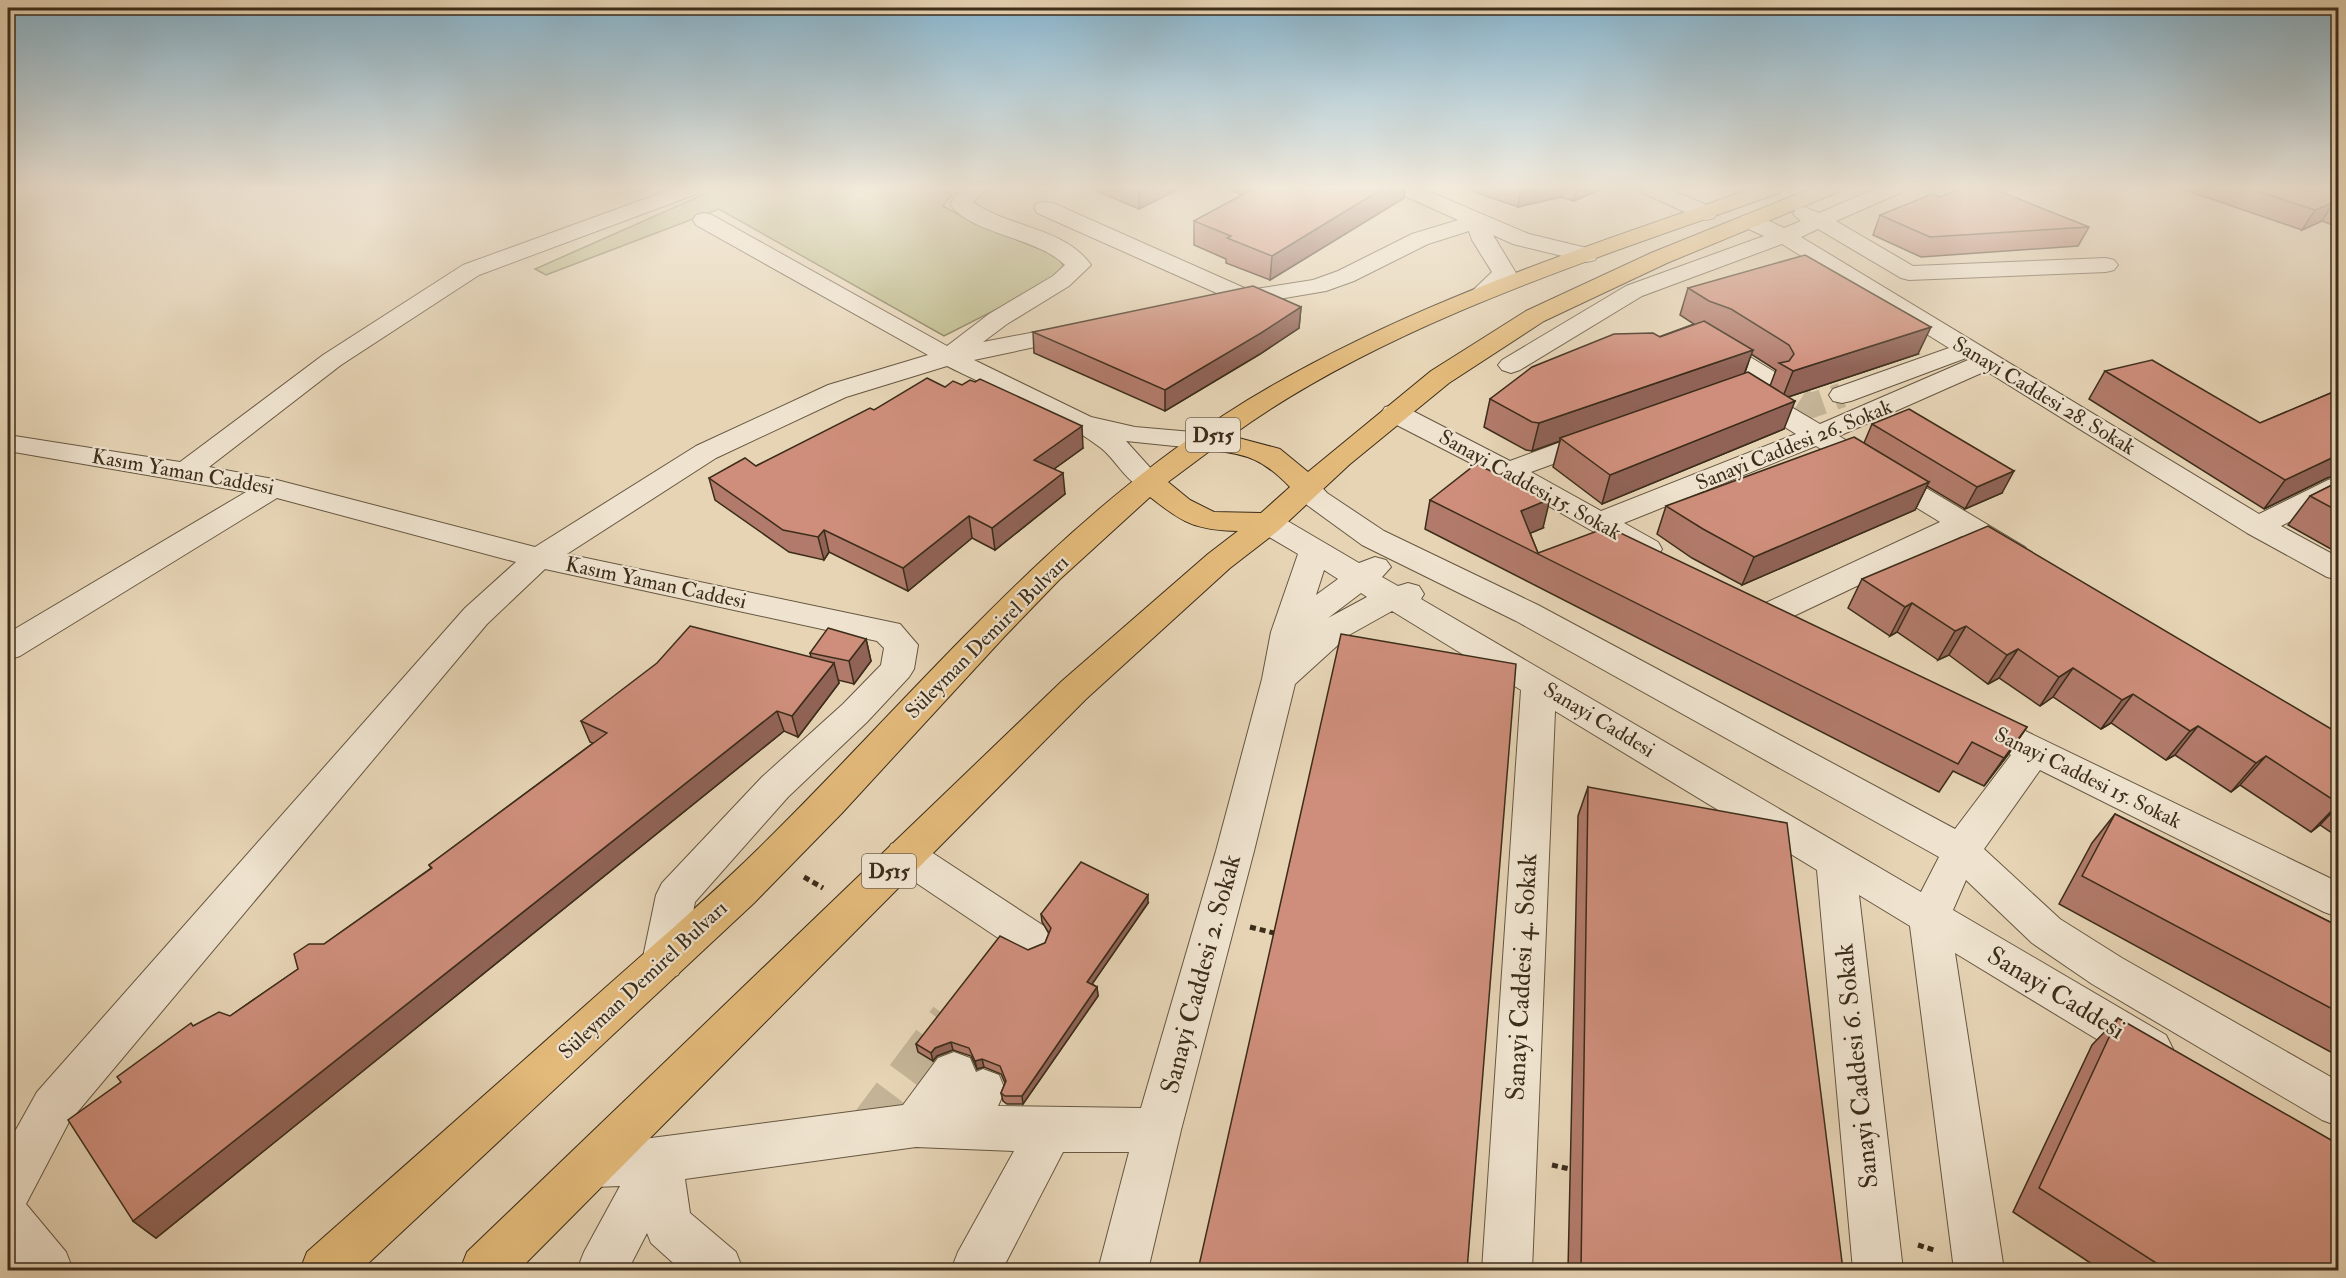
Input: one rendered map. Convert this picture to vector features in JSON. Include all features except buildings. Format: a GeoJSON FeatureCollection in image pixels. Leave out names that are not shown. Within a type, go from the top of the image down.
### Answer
{"type":"FeatureCollection","features":[{"type":"Feature","properties":{"kind":"highway","name":"Süleyman Demirel Bulvarı"},"geometry":{"type":"LineString","coordinates":[[325,1270],[772,860],[1034,586],[1115,511],[1150,483],[1204,441],[1257,406],[1364,345],[1480,295],[1605,249]]}},
{"type":"Feature","properties":{"kind":"highway","name":"Süleyman Demirel Bulvarı"},"geometry":{"type":"LineString","coordinates":[[485,1270],[1074,690],[1219,561],[1268,523],[1440,377],[1535,316],[1682,249]]}},
{"type":"Feature","properties":{"kind":"highway"},"geometry":{"type":"LineString","coordinates":[[1204,441],[1234,444],[1266,452],[1307,488]]}},
{"type":"Feature","properties":{"kind":"highway"},"geometry":{"type":"LineString","coordinates":[[1150,483],[1180,506],[1208,521],[1268,523]]}},
{"type":"Feature","properties":{"kind":"street"},"geometry":{"type":"LineString","coordinates":[[186,471],[332,360],[471,270],[526,249]]}},
{"type":"Feature","properties":{"kind":"street"},"geometry":{"type":"LineString","coordinates":[[758,249],[949,357],[1080,422],[1112,443],[1150,483]]}},
{"type":"Feature","properties":{"kind":"street"},"geometry":{"type":"LineString","coordinates":[[949,357],[998,319],[1061,281],[1079,265],[1072,257],[1056,249]]}},
{"type":"Feature","properties":{"kind":"street"},"geometry":{"type":"LineString","coordinates":[[1136,249],[1245,297]]}},
{"type":"Feature","properties":{"kind":"street"},"geometry":{"type":"LineString","coordinates":[[1198,306],[1318,286],[1346,276],[1401,249]]}},
{"type":"Feature","properties":{"kind":"street"},"geometry":{"type":"LineString","coordinates":[[1480,295],[1504,273],[1488,249]]}},
{"type":"Feature","properties":{"kind":"street"},"geometry":{"type":"LineString","coordinates":[[1561,249],[1587,255]]}},
{"type":"Feature","properties":{"kind":"street"},"geometry":{"type":"LineString","coordinates":[[1579,354],[1511,365],[1634,291],[1750,249]]}},
{"type":"Feature","properties":{"kind":"street","name":"Sanayi Caddesi 28. Sokak"},"geometry":{"type":"LineString","coordinates":[[1805,249],[2258,526],[2338,570]]}},
{"type":"Feature","properties":{"kind":"street"},"geometry":{"type":"LineString","coordinates":[[1867,249],[1909,273],[2106,265]]}},
{"type":"Feature","properties":{"kind":"street"},"geometry":{"type":"LineString","coordinates":[[8,1189],[53,1107],[476,616],[539,558],[706,452],[837,391],[949,357],[1106,325]]}},
{"type":"Feature","properties":{"kind":"street"},"geometry":{"type":"LineString","coordinates":[[1693,335],[1712,344],[1746,386],[1818,437],[2033,566]]}},
{"type":"Feature","properties":{"kind":"street"},"geometry":{"type":"LineString","coordinates":[[1842,395],[1977,355]]}},
{"type":"Feature","properties":{"kind":"street","name":"Sanayi Caddesi 26. Sokak"},"geometry":{"type":"LineString","coordinates":[[1599,522],[1818,437],[1912,405],[1977,355]]}},
{"type":"Feature","properties":{"kind":"street","name":"Sanayi Caddesi 15. Sokak"},"geometry":{"type":"LineString","coordinates":[[1395,413],[1508,471],[1669,561]]}},
{"type":"Feature","properties":{"kind":"street"},"geometry":{"type":"LineString","coordinates":[[1080,422],[1135,435],[1204,441]]}},
{"type":"Feature","properties":{"kind":"street"},"geometry":{"type":"LineString","coordinates":[[1508,471],[1618,431]]}},
{"type":"Feature","properties":{"kind":"street","name":"Kasım Yaman Caddesi"},"geometry":{"type":"LineString","coordinates":[[10,442],[273,488],[539,558],[888,632],[901,645],[897,669],[855,713],[775,787],[676,895],[663,962]]}},
{"type":"Feature","properties":{"kind":"street"},"geometry":{"type":"LineString","coordinates":[[2258,526],[2338,486]]}},
{"type":"Feature","properties":{"kind":"street"},"geometry":{"type":"LineString","coordinates":[[8,648],[273,488]]}},
{"type":"Feature","properties":{"kind":"street","name":"Sanayi Caddesi"},"geometry":{"type":"LineString","coordinates":[[1307,488],[1317,499],[1364,532],[1415,560],[1527,613],[1961,851],[2046,931],[2107,971],[2338,1105]]}},
{"type":"Feature","properties":{"kind":"street","name":"Sanayi Caddesi"},"geometry":{"type":"LineString","coordinates":[[1268,523],[2185,1070]]}},
{"type":"Feature","properties":{"kind":"street"},"geometry":{"type":"LineString","coordinates":[[1768,615],[1962,524]]}},
{"type":"Feature","properties":{"kind":"street","name":"Sanayi Caddesi 2. Sokak"},"geometry":{"type":"LineString","coordinates":[[1123,1270],[1158,1130],[1217,920],[1279,679],[1287,632],[1315,550]]}},
{"type":"Feature","properties":{"kind":"street"},"geometry":{"type":"LineString","coordinates":[[1279,679],[1323,636],[1346,619],[1410,593],[1423,581],[1415,560],[1384,560],[1287,632]]}},
{"type":"Feature","properties":{"kind":"street"},"geometry":{"type":"LineString","coordinates":[[1738,599],[1800,632]]}},
{"type":"Feature","properties":{"kind":"street"},"geometry":{"type":"LineString","coordinates":[[8,619],[47,623]]}},
{"type":"Feature","properties":{"kind":"street","name":"Sanayi Caddesi 4. Sokak"},"geometry":{"type":"LineString","coordinates":[[1507,1270],[1539,684]]}},
{"type":"Feature","properties":{"kind":"street","name":"Sanayi Caddesi 15. Sokak"},"geometry":{"type":"LineString","coordinates":[[1948,708],[2033,752],[2338,900]]}},
{"type":"Feature","properties":{"kind":"street"},"geometry":{"type":"LineString","coordinates":[[1983,1268],[1929,917],[1961,851],[2033,752]]}},
{"type":"Feature","properties":{"kind":"street"},"geometry":{"type":"LineString","coordinates":[[905,855],[1020,940]]}},
{"type":"Feature","properties":{"kind":"street","name":"Sanayi Caddesi 6. Sokak"},"geometry":{"type":"LineString","coordinates":[[1836,861],[1876,1251]]}},
{"type":"Feature","properties":{"kind":"street"},"geometry":{"type":"LineString","coordinates":[[937,1126],[969,1081]]}},
{"type":"Feature","properties":{"kind":"street"},"geometry":{"type":"LineString","coordinates":[[594,1164],[636,1163],[937,1126],[1050,1130],[1158,1130]]}},
{"type":"Feature","properties":{"kind":"street"},"geometry":{"type":"LineString","coordinates":[[976,1270],[1050,1130]]}},
{"type":"Feature","properties":{"kind":"street"},"geometry":{"type":"LineString","coordinates":[[602,1270],[659,1160]]}},
{"type":"Feature","properties":{"kind":"street"},"geometry":{"type":"LineString","coordinates":[[659,1160],[668,1227],[718,1270]]}},
{"type":"Feature","properties":{"kind":"street"},"geometry":{"type":"LineString","coordinates":[[8,1221],[48,1270]]}},
{"type":"Feature","properties":{"kind":"path"},"geometry":{"type":"LineString","coordinates":[[799,875],[826,890]]}},
{"type":"Feature","properties":{"kind":"path"},"geometry":{"type":"LineString","coordinates":[[1217,920],[1284,936]]}},
{"type":"Feature","properties":{"kind":"path"},"geometry":{"type":"LineString","coordinates":[[1513,1157],[1582,1172]]}},
{"type":"Feature","properties":{"kind":"path"},"geometry":{"type":"LineString","coordinates":[[1876,1251],[1983,1268]]}},
{"type":"Feature","properties":{"kind":"shaded area"},"geometry":{"type":"Polygon","coordinates":[[[581,249],[615,249],[546,275],[535,269],[581,249]]]}},
{"type":"Feature","properties":{"kind":"shaded area"},"geometry":{"type":"Polygon","coordinates":[[[789,249],[1038,249],[1059,257],[1063,266],[1048,283],[944,336],[789,249]]]}},
{"type":"Feature","properties":{"kind":"tunnel"},"geometry":{"type":"LineString","coordinates":[[1769,380],[1810,406],[1842,395]]}},
{"type":"Feature","properties":{"kind":"tunnel"},"geometry":{"type":"LineString","coordinates":[[868,1131],[951,1020]]}}]}
